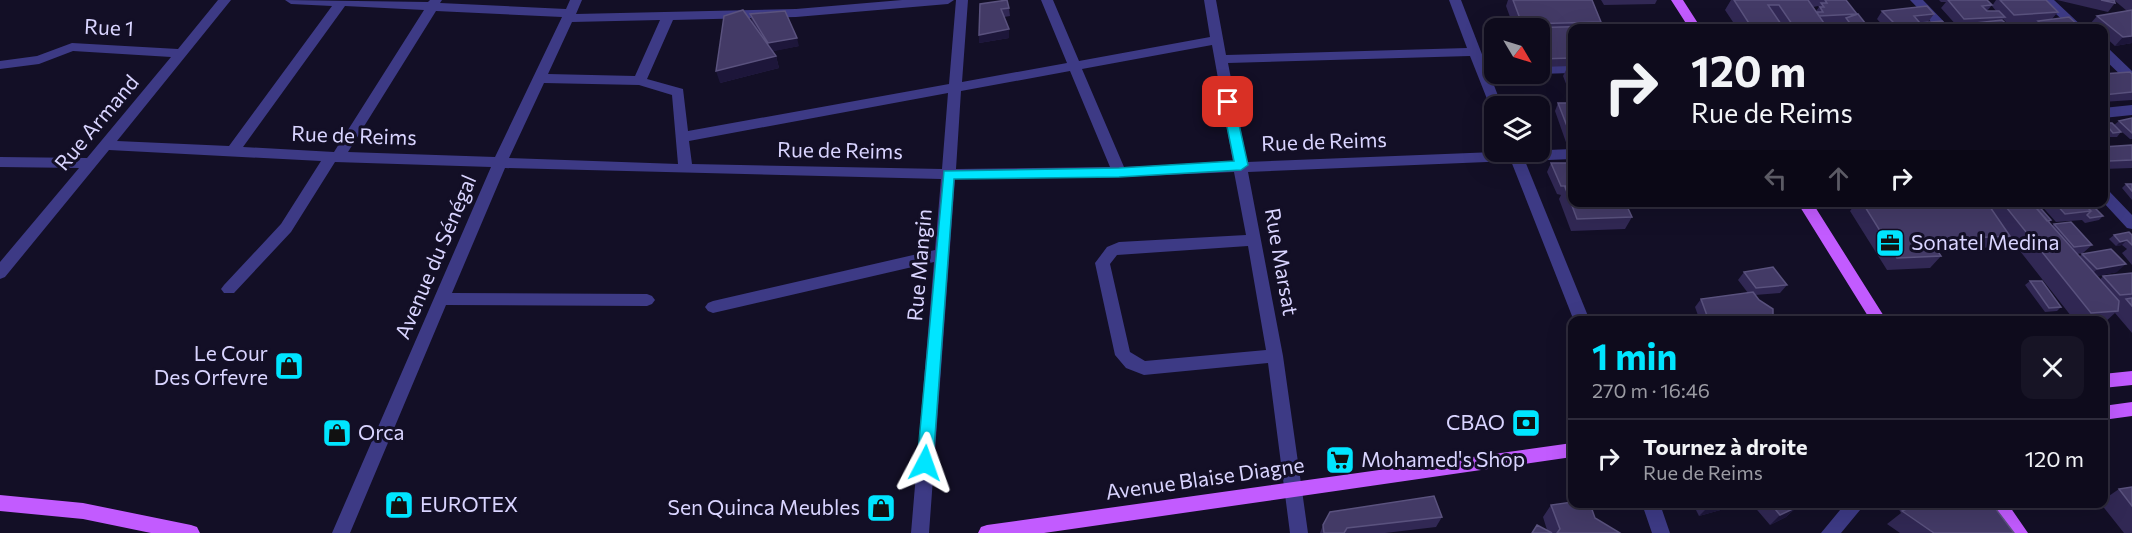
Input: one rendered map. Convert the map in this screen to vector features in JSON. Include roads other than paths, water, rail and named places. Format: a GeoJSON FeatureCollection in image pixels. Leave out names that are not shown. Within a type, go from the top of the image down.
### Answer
{"type":"FeatureCollection","features":[{"type":"Feature","properties":{"kind":"main road"},"geometry":{"type":"LineString","coordinates":[[1677,0],[1692,24]]}},
{"type":"Feature","properties":{"kind":"main road"},"geometry":{"type":"LineString","coordinates":[[1807,207],[1875,316]]}},
{"type":"Feature","properties":{"kind":"main road"},"geometry":{"type":"LineString","coordinates":[[2108,380],[2132,378]]}},
{"type":"Feature","properties":{"kind":"main road"},"geometry":{"type":"LineString","coordinates":[[2108,412],[2132,409]]}},
{"type":"Feature","properties":{"kind":"main road","name":"Avenue Blaise Diagne"},"geometry":{"type":"LineString","coordinates":[[987,533],[1568,451]]}},
{"type":"Feature","properties":{"kind":"main road"},"geometry":{"type":"LineString","coordinates":[[0,503],[83,511],[191,533]]}},
{"type":"Feature","properties":{"kind":"street","name":"Rue Armand"},"geometry":{"type":"LineString","coordinates":[[0,273],[225,0]]}},
{"type":"Feature","properties":{"kind":"street"},"geometry":{"type":"LineString","coordinates":[[291,0],[434,3],[668,17],[794,6],[948,0]]}},
{"type":"Feature","properties":{"kind":"street","name":"Rue Mangin"},"geometry":{"type":"LineString","coordinates":[[920,533],[962,0]]}},
{"type":"Feature","properties":{"kind":"street"},"geometry":{"type":"LineString","coordinates":[[1047,0],[1119,172]]}},
{"type":"Feature","properties":{"kind":"street","name":"Rue Marsat"},"geometry":{"type":"LineString","coordinates":[[1210,0],[1215,40],[1241,165],[1275,356],[1299,533]]}},
{"type":"Feature","properties":{"kind":"street"},"geometry":{"type":"LineString","coordinates":[[1455,0],[1475,52],[1484,66]]}},
{"type":"Feature","properties":{"kind":"street"},"geometry":{"type":"LineString","coordinates":[[1916,0],[1940,24]]}},
{"type":"Feature","properties":{"kind":"street"},"geometry":{"type":"LineString","coordinates":[[2047,0],[2074,24]]}},
{"type":"Feature","properties":{"kind":"street"},"geometry":{"type":"LineString","coordinates":[[233,152],[343,1]]}},
{"type":"Feature","properties":{"kind":"street"},"geometry":{"type":"LineString","coordinates":[[229,289],[286,228],[434,3]]}},
{"type":"Feature","properties":{"kind":"street","name":"Avenue du Sénégal"},"geometry":{"type":"LineString","coordinates":[[341,533],[500,162],[571,10]]}},
{"type":"Feature","properties":{"kind":"street"},"geometry":{"type":"LineString","coordinates":[[639,81],[668,17]]}},
{"type":"Feature","properties":{"kind":"street"},"geometry":{"type":"LineString","coordinates":[[683,137],[1076,68],[1215,40]]}},
{"type":"Feature","properties":{"kind":"street","name":"Rue 1"},"geometry":{"type":"LineString","coordinates":[[0,65],[39,60],[72,47],[182,53]]}},
{"type":"Feature","properties":{"kind":"street"},"geometry":{"type":"LineString","coordinates":[[1219,59],[1475,52]]}},
{"type":"Feature","properties":{"kind":"street"},"geometry":{"type":"LineString","coordinates":[[2108,56],[2132,78]]}},
{"type":"Feature","properties":{"kind":"street"},"geometry":{"type":"LineString","coordinates":[[1550,70],[1568,69]]}},
{"type":"Feature","properties":{"kind":"street"},"geometry":{"type":"LineString","coordinates":[[539,78],[639,81],[678,92],[685,169]]}},
{"type":"Feature","properties":{"kind":"street"},"geometry":{"type":"LineString","coordinates":[[2108,112],[2132,110]]}},
{"type":"Feature","properties":{"kind":"street","name":"Rue de Reims"},"geometry":{"type":"LineString","coordinates":[[106,145],[334,157],[685,169],[948,174],[1119,172],[1484,155]]}},
{"type":"Feature","properties":{"kind":"street","name":"Rue de Reims"},"geometry":{"type":"LineString","coordinates":[[1550,154],[1568,154]]}},
{"type":"Feature","properties":{"kind":"street"},"geometry":{"type":"LineString","coordinates":[[0,162],[90,163]]}},
{"type":"Feature","properties":{"kind":"street"},"geometry":{"type":"LineString","coordinates":[[1518,162],[1580,316]]}},
{"type":"Feature","properties":{"kind":"street"},"geometry":{"type":"LineString","coordinates":[[2108,199],[2132,224]]}},
{"type":"Feature","properties":{"kind":"street"},"geometry":{"type":"LineString","coordinates":[[1254,240],[1119,248],[1112,251],[1102,263],[1123,355],[1132,363],[1144,368],[1275,356]]}},
{"type":"Feature","properties":{"kind":"street"},"geometry":{"type":"LineString","coordinates":[[713,307],[942,254]]}},
{"type":"Feature","properties":{"kind":"street"},"geometry":{"type":"LineString","coordinates":[[441,299],[648,300]]}},
{"type":"Feature","properties":{"kind":"street"},"geometry":{"type":"LineString","coordinates":[[1653,508],[1661,533]]}},
{"type":"Feature","properties":{"kind":"street"},"geometry":{"type":"LineString","coordinates":[[1830,533],[1852,508]]}},
{"type":"Feature","properties":{"kind":"place","name":"Sonatel Medina"},"geometry":{"type":"Point","coordinates":[1890,243]}},
{"type":"Feature","properties":{"kind":"place","name":"Le Cour Des Orfevre"},"geometry":{"type":"Point","coordinates":[289,366]}},
{"type":"Feature","properties":{"kind":"place","name":"CBAO"},"geometry":{"type":"Point","coordinates":[1526,423]}},
{"type":"Feature","properties":{"kind":"place","name":"Orca"},"geometry":{"type":"Point","coordinates":[337,433]}},
{"type":"Feature","properties":{"kind":"place","name":"Mohamed's Shop"},"geometry":{"type":"Point","coordinates":[1340,460]}},
{"type":"Feature","properties":{"kind":"place","name":"EUROTEX"},"geometry":{"type":"Point","coordinates":[399,505]}},
{"type":"Feature","properties":{"kind":"place","name":"Sen Quinca Meubles"},"geometry":{"type":"Point","coordinates":[881,508]}}]}
